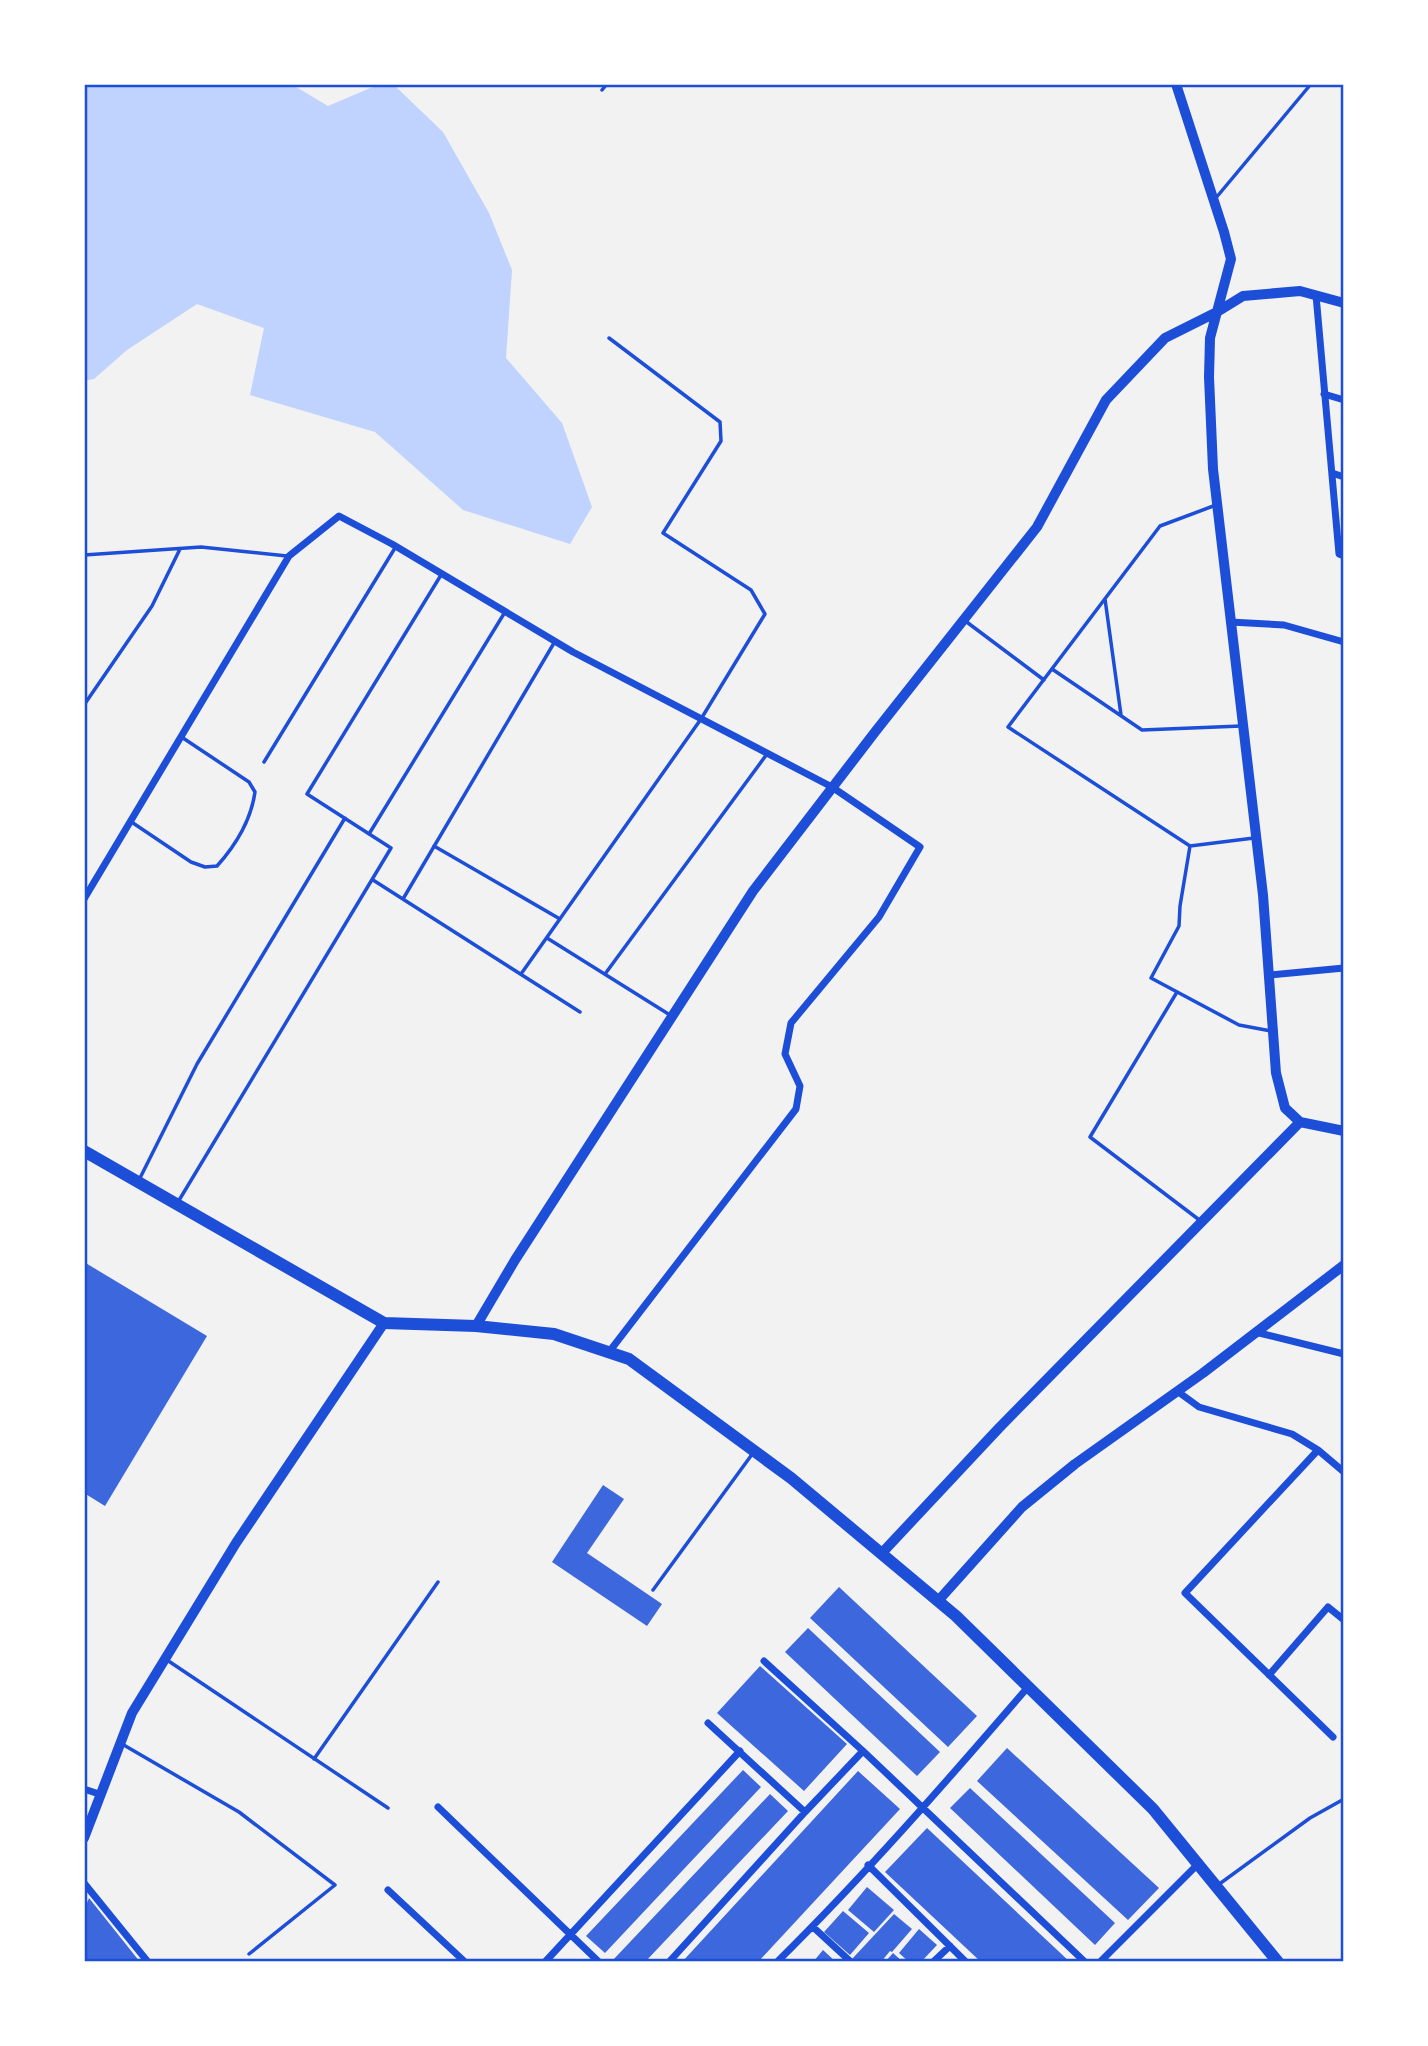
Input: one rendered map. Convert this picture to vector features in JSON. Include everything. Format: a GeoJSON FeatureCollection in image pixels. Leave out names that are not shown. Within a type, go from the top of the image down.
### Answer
{"type":"FeatureCollection","features":[{"type":"Feature","properties":{"kind":"main road"},"geometry":{"type":"LineString","coordinates":[[84,1151],[384,1323],[476,1326],[554,1334],[629,1359],[791,1478],[956,1616],[1153,1809],[1278,1962]]}},
{"type":"Feature","properties":{"kind":"street"},"geometry":{"type":"LineString","coordinates":[[1176,84],[1231,259],[1210,338],[1213,469],[1263,895],[1276,1073],[1285,1108],[1300,1122],[1344,1131]]}},
{"type":"Feature","properties":{"kind":"street"},"geometry":{"type":"LineString","coordinates":[[476,1326],[515,1260],[753,891],[1037,527],[1105,400],[1165,338],[1243,296],[1300,290],[1344,303]]}},
{"type":"Feature","properties":{"kind":"street"},"geometry":{"type":"LineString","coordinates":[[1315,295],[1339,554],[1344,556]]}},
{"type":"Feature","properties":{"kind":"street"},"geometry":{"type":"LineString","coordinates":[[1324,394],[1344,400]]}},
{"type":"Feature","properties":{"kind":"street"},"geometry":{"type":"LineString","coordinates":[[1332,473],[1344,477]]}},
{"type":"Feature","properties":{"kind":"street"},"geometry":{"type":"LineString","coordinates":[[84,899],[289,556],[339,516],[396,546],[555,641],[832,787],[920,847],[880,917],[791,1023],[785,1054],[800,1086],[796,1109],[609,1352]]}},
{"type":"Feature","properties":{"kind":"street"},"geometry":{"type":"LineString","coordinates":[[1230,622],[1284,625],[1344,642]]}},
{"type":"Feature","properties":{"kind":"street"},"geometry":{"type":"LineString","coordinates":[[1269,975],[1344,968]]}},
{"type":"Feature","properties":{"kind":"street"},"geometry":{"type":"LineString","coordinates":[[881,1554],[999,1428],[1300,1122]]}},
{"type":"Feature","properties":{"kind":"street"},"geometry":{"type":"LineString","coordinates":[[938,1601],[1022,1507],[1074,1464],[1177,1391],[1344,1265]]}},
{"type":"Feature","properties":{"kind":"street"},"geometry":{"type":"LineString","coordinates":[[84,1838],[132,1713],[236,1543],[384,1323]]}},
{"type":"Feature","properties":{"kind":"street"},"geometry":{"type":"LineString","coordinates":[[1255,1332],[1344,1354]]}},
{"type":"Feature","properties":{"kind":"street"},"geometry":{"type":"LineString","coordinates":[[1177,1391],[1199,1406],[1292,1434],[1318,1450],[1344,1472]]}},
{"type":"Feature","properties":{"kind":"street"},"geometry":{"type":"LineString","coordinates":[[1318,1450],[1185,1593],[1332,1737]]}},
{"type":"Feature","properties":{"kind":"street"},"geometry":{"type":"LineString","coordinates":[[1269,1675],[1328,1607],[1344,1620]]}},
{"type":"Feature","properties":{"kind":"street"},"geometry":{"type":"LineString","coordinates":[[764,1661],[1085,1962]]}},
{"type":"Feature","properties":{"kind":"street"},"geometry":{"type":"LineString","coordinates":[[777,1962],[923,1808],[1028,1687]]}},
{"type":"Feature","properties":{"kind":"street"},"geometry":{"type":"LineString","coordinates":[[708,1723],[805,1812]]}},
{"type":"Feature","properties":{"kind":"street"},"geometry":{"type":"LineString","coordinates":[[545,1962],[740,1751]]}},
{"type":"Feature","properties":{"kind":"street"},"geometry":{"type":"LineString","coordinates":[[669,1962],[863,1751]]}},
{"type":"Feature","properties":{"kind":"street"},"geometry":{"type":"LineString","coordinates":[[84,1789],[99,1794]]}},
{"type":"Feature","properties":{"kind":"street"},"geometry":{"type":"LineString","coordinates":[[438,1807],[599,1962]]}},
{"type":"Feature","properties":{"kind":"street"},"geometry":{"type":"LineString","coordinates":[[1100,1962],[1198,1864]]}},
{"type":"Feature","properties":{"kind":"street"},"geometry":{"type":"LineString","coordinates":[[868,1865],[966,1962]]}},
{"type":"Feature","properties":{"kind":"street"},"geometry":{"type":"LineString","coordinates":[[84,1883],[148,1962]]}},
{"type":"Feature","properties":{"kind":"street"},"geometry":{"type":"LineString","coordinates":[[388,1889],[465,1962]]}},
{"type":"Feature","properties":{"kind":"street"},"geometry":{"type":"LineString","coordinates":[[813,1927],[851,1962]]}},
{"type":"Feature","properties":{"kind":"street"},"geometry":{"type":"LineString","coordinates":[[933,1962],[950,1946]]}},
{"type":"Feature","properties":{"kind":"lane"},"geometry":{"type":"LineString","coordinates":[[602,90],[607,84]]}},
{"type":"Feature","properties":{"kind":"lane"},"geometry":{"type":"LineString","coordinates":[[1214,201],[1311,84]]}},
{"type":"Feature","properties":{"kind":"lane"},"geometry":{"type":"LineString","coordinates":[[521,974],[701,719],[765,614],[751,590],[663,533],[721,441],[720,422],[609,338]]}},
{"type":"Feature","properties":{"kind":"lane"},"geometry":{"type":"LineString","coordinates":[[1217,504],[1160,526],[1008,727],[1190,846],[1256,838]]}},
{"type":"Feature","properties":{"kind":"lane"},"geometry":{"type":"LineString","coordinates":[[264,762],[396,546]]}},
{"type":"Feature","properties":{"kind":"lane"},"geometry":{"type":"LineString","coordinates":[[84,555],[201,547],[289,556]]}},
{"type":"Feature","properties":{"kind":"lane"},"geometry":{"type":"LineString","coordinates":[[84,705],[152,606],[180,548]]}},
{"type":"Feature","properties":{"kind":"lane"},"geometry":{"type":"LineString","coordinates":[[177,1204],[391,848],[307,794],[442,573]]}},
{"type":"Feature","properties":{"kind":"lane"},"geometry":{"type":"LineString","coordinates":[[1105,599],[1121,716]]}},
{"type":"Feature","properties":{"kind":"lane"},"geometry":{"type":"LineString","coordinates":[[369,834],[505,612]]}},
{"type":"Feature","properties":{"kind":"lane"},"geometry":{"type":"LineString","coordinates":[[964,620],[1044,680]]}},
{"type":"Feature","properties":{"kind":"lane"},"geometry":{"type":"LineString","coordinates":[[403,899],[555,641]]}},
{"type":"Feature","properties":{"kind":"lane"},"geometry":{"type":"LineString","coordinates":[[1052,669],[1142,730],[1242,726]]}},
{"type":"Feature","properties":{"kind":"lane"},"geometry":{"type":"LineString","coordinates":[[130,821],[191,862],[205,867],[217,866],[227,855],[249,817],[255,792],[249,782],[181,737]]}},
{"type":"Feature","properties":{"kind":"lane"},"geometry":{"type":"LineString","coordinates":[[605,974],[768,754]]}},
{"type":"Feature","properties":{"kind":"lane"},"geometry":{"type":"LineString","coordinates":[[138,1182],[197,1064],[345,818]]}},
{"type":"Feature","properties":{"kind":"lane"},"geometry":{"type":"LineString","coordinates":[[434,846],[560,919]]}},
{"type":"Feature","properties":{"kind":"lane"},"geometry":{"type":"LineString","coordinates":[[1190,846],[1179,926],[1151,978],[1239,1025],[1273,1031]]}},
{"type":"Feature","properties":{"kind":"lane"},"geometry":{"type":"LineString","coordinates":[[373,880],[580,1012]]}},
{"type":"Feature","properties":{"kind":"lane"},"geometry":{"type":"LineString","coordinates":[[547,938],[672,1016]]}},
{"type":"Feature","properties":{"kind":"lane"},"geometry":{"type":"LineString","coordinates":[[1177,992],[1090,1137],[1202,1222]]}},
{"type":"Feature","properties":{"kind":"lane"},"geometry":{"type":"LineString","coordinates":[[653,1590],[755,1452]]}},
{"type":"Feature","properties":{"kind":"lane"},"geometry":{"type":"LineString","coordinates":[[314,1759],[438,1582]]}},
{"type":"Feature","properties":{"kind":"lane"},"geometry":{"type":"LineString","coordinates":[[165,1659],[388,1808]]}},
{"type":"Feature","properties":{"kind":"lane"},"geometry":{"type":"LineString","coordinates":[[120,1743],[239,1812],[335,1885],[248,1954]]}},
{"type":"Feature","properties":{"kind":"lane"},"geometry":{"type":"LineString","coordinates":[[1216,1886],[1310,1818],[1344,1799]]}},
{"type":"Feature","properties":{"kind":"water"},"geometry":{"type":"Polygon","coordinates":[[[84,84],[291,84],[328,106],[380,84],[393,84],[443,132],[489,213],[512,270],[506,358],[562,423],[592,507],[570,544],[463,510],[375,432],[250,395],[264,328],[197,304],[127,350],[94,379],[84,381],[84,84]]]}},
{"type":"Feature","properties":{"kind":"building"},"geometry":{"type":"Polygon","coordinates":[[[84,1262],[207,1336],[105,1506],[84,1493],[84,1262]]]}},
{"type":"Feature","properties":{"kind":"building"},"geometry":{"type":"Polygon","coordinates":[[[603,1485],[624,1499],[587,1553],[662,1604],[647,1626],[552,1562],[603,1485]]]}},
{"type":"Feature","properties":{"kind":"building"},"geometry":{"type":"Polygon","coordinates":[[[839,1587],[977,1716],[948,1747],[810,1618],[839,1587]]]}},
{"type":"Feature","properties":{"kind":"building"},"geometry":{"type":"Polygon","coordinates":[[[808,1628],[940,1752],[917,1776],[785,1652],[808,1628]]]}},
{"type":"Feature","properties":{"kind":"building"},"geometry":{"type":"Polygon","coordinates":[[[760,1666],[847,1744],[804,1791],[717,1713],[760,1666]]]}},
{"type":"Feature","properties":{"kind":"building"},"geometry":{"type":"Polygon","coordinates":[[[1007,1748],[1159,1888],[1128,1920],[977,1781],[1007,1748]]]}},
{"type":"Feature","properties":{"kind":"building"},"geometry":{"type":"Polygon","coordinates":[[[743,1770],[761,1787],[605,1953],[586,1936],[743,1770]]]}},
{"type":"Feature","properties":{"kind":"building"},"geometry":{"type":"Polygon","coordinates":[[[858,1771],[900,1809],[758,1962],[682,1962],[858,1771]]]}},
{"type":"Feature","properties":{"kind":"building"},"geometry":{"type":"Polygon","coordinates":[[[970,1788],[1115,1923],[1095,1945],[950,1808],[970,1788]]]}},
{"type":"Feature","properties":{"kind":"building"},"geometry":{"type":"Polygon","coordinates":[[[770,1794],[788,1811],[645,1962],[615,1962],[613,1960],[770,1794]]]}},
{"type":"Feature","properties":{"kind":"building"},"geometry":{"type":"Polygon","coordinates":[[[927,1828],[1070,1962],[981,1962],[885,1872],[927,1828]]]}},
{"type":"Feature","properties":{"kind":"building"},"geometry":{"type":"Polygon","coordinates":[[[867,1887],[894,1910],[874,1932],[848,1910],[867,1887]]]}},
{"type":"Feature","properties":{"kind":"building"},"geometry":{"type":"Polygon","coordinates":[[[89,1898],[140,1962],[84,1962],[84,1910],[89,1898]]]}},
{"type":"Feature","properties":{"kind":"building"},"geometry":{"type":"Polygon","coordinates":[[[843,1911],[869,1933],[850,1955],[824,1932],[843,1911]]]}},
{"type":"Feature","properties":{"kind":"building"},"geometry":{"type":"Polygon","coordinates":[[[894,1914],[912,1929],[881,1962],[855,1962],[852,1959],[894,1914]]]}},
{"type":"Feature","properties":{"kind":"building"},"geometry":{"type":"Polygon","coordinates":[[[919,1929],[937,1945],[921,1962],[909,1962],[899,1953],[919,1929]]]}},
{"type":"Feature","properties":{"kind":"building"},"geometry":{"type":"Polygon","coordinates":[[[823,1950],[836,1962],[813,1962],[823,1950]]]}},
{"type":"Feature","properties":{"kind":"building"},"geometry":{"type":"Polygon","coordinates":[[[893,1953],[903,1962],[885,1962],[893,1953]]]}}]}
